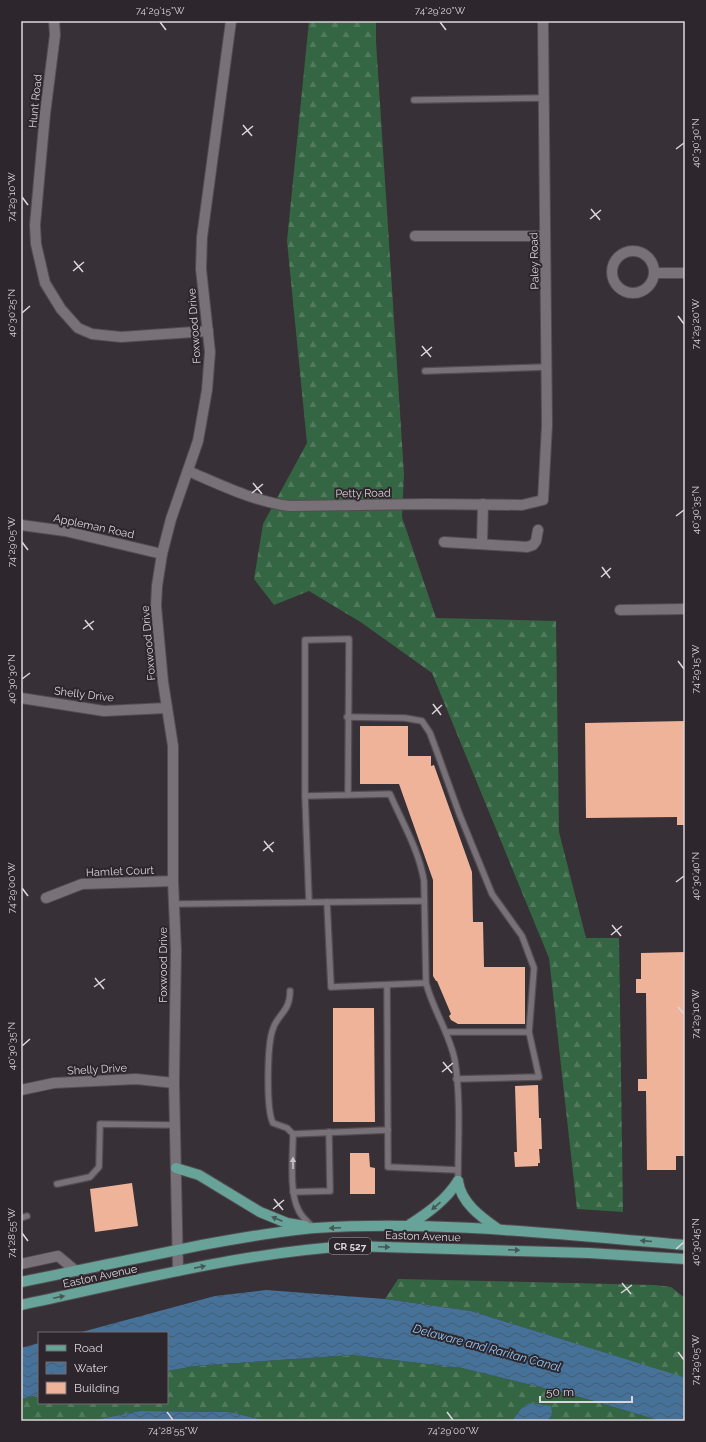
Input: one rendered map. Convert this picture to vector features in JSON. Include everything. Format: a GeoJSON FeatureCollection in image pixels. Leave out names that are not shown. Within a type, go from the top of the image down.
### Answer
{"type":"FeatureCollection","features":[{"type":"Feature","properties":{"kind":"main road"},"geometry":{"type":"LineString","coordinates":[[176,1168],[199,1175],[260,1212],[287,1223],[315,1228]]}},
{"type":"Feature","properties":{"kind":"main road"},"geometry":{"type":"LineString","coordinates":[[409,1226],[441,1202],[452,1190],[458,1176]]}},
{"type":"Feature","properties":{"kind":"main road"},"geometry":{"type":"LineString","coordinates":[[458,1176],[459,1189],[472,1208],[480,1217],[498,1229]]}},
{"type":"Feature","properties":{"kind":"main road","name":"Easton Avenue"},"geometry":{"type":"LineString","coordinates":[[21,1282],[250,1236],[315,1228],[409,1226],[498,1229],[685,1245]]}},
{"type":"Feature","properties":{"kind":"main road","name":"Easton Avenue"},"geometry":{"type":"LineString","coordinates":[[21,1305],[178,1271],[256,1256],[350,1246],[589,1252],[685,1259]]}},
{"type":"Feature","properties":{"kind":"street","name":"Hunt Road"},"geometry":{"type":"LineString","coordinates":[[54,21],[55,35],[45,114],[35,225],[36,244],[45,283],[61,309],[78,328],[92,334],[121,337],[208,331]]}},
{"type":"Feature","properties":{"kind":"street","name":"Foxwood Drive"},"geometry":{"type":"LineString","coordinates":[[178,1271],[174,1082],[176,951],[173,881],[173,746],[163,682],[156,606],[157,586],[162,554],[171,519],[198,441],[207,390],[210,352],[201,269],[202,237],[231,21]]}},
{"type":"Feature","properties":{"kind":"street","name":"Paley Road"},"geometry":{"type":"LineString","coordinates":[[543,21],[547,367],[547,426],[543,500]]}},
{"type":"Feature","properties":{"kind":"street"},"geometry":{"type":"LineString","coordinates":[[415,236],[545,236]]}},
{"type":"Feature","properties":{"kind":"street"},"geometry":{"type":"LineString","coordinates":[[634,251],[642,252],[648,257],[653,264],[654,272],[652,281],[647,287],[640,292],[632,293],[624,291],[617,286],[613,279],[612,271],[614,263],[618,257],[626,252],[634,251]]}},
{"type":"Feature","properties":{"kind":"street"},"geometry":{"type":"LineString","coordinates":[[654,272],[685,273]]}},
{"type":"Feature","properties":{"kind":"street","name":"Petty Road"},"geometry":{"type":"LineString","coordinates":[[188,470],[239,493],[277,505],[522,505],[543,500]]}},
{"type":"Feature","properties":{"kind":"street"},"geometry":{"type":"LineString","coordinates":[[482,544],[483,504]]}},
{"type":"Feature","properties":{"kind":"street","name":"Appleman Road"},"geometry":{"type":"LineString","coordinates":[[21,525],[65,531],[162,554]]}},
{"type":"Feature","properties":{"kind":"street"},"geometry":{"type":"LineString","coordinates":[[444,542],[527,547],[533,545],[536,541],[538,530]]}},
{"type":"Feature","properties":{"kind":"street"},"geometry":{"type":"LineString","coordinates":[[620,610],[685,609]]}},
{"type":"Feature","properties":{"kind":"street","name":"Shelly Drive"},"geometry":{"type":"LineString","coordinates":[[21,698],[104,712],[167,708]]}},
{"type":"Feature","properties":{"kind":"street","name":"Hamlet Court"},"geometry":{"type":"LineString","coordinates":[[46,898],[82,884],[173,881]]}},
{"type":"Feature","properties":{"kind":"street","name":"Shelly Drive"},"geometry":{"type":"LineString","coordinates":[[21,1090],[62,1082],[136,1079],[174,1082]]}},
{"type":"Feature","properties":{"kind":"street"},"geometry":{"type":"LineString","coordinates":[[21,1264],[58,1256],[76,1271]]}},
{"type":"Feature","properties":{"kind":"lane"},"geometry":{"type":"LineString","coordinates":[[414,100],[544,98]]}},
{"type":"Feature","properties":{"kind":"lane"},"geometry":{"type":"LineString","coordinates":[[425,371],[547,367]]}},
{"type":"Feature","properties":{"kind":"lane"},"geometry":{"type":"LineString","coordinates":[[309,902],[305,796],[305,640],[349,639],[348,795]]}},
{"type":"Feature","properties":{"kind":"lane"},"geometry":{"type":"LineString","coordinates":[[348,717],[405,718],[422,721],[430,733],[459,813],[492,894],[522,936],[534,968],[529,1032],[539,1077],[456,1079]]}},
{"type":"Feature","properties":{"kind":"lane"},"geometry":{"type":"LineString","coordinates":[[305,796],[390,794],[418,857],[424,881],[426,983],[446,1032],[455,1060],[458,1103],[458,1176],[388,1167],[387,985]]}},
{"type":"Feature","properties":{"kind":"lane"},"geometry":{"type":"LineString","coordinates":[[174,904],[424,901]]}},
{"type":"Feature","properties":{"kind":"lane"},"geometry":{"type":"LineString","coordinates":[[327,902],[331,987],[426,983]]}},
{"type":"Feature","properties":{"kind":"lane"},"geometry":{"type":"LineString","coordinates":[[290,991],[289,1001],[286,1008],[273,1027],[270,1037],[268,1074],[271,1119],[273,1123],[287,1128],[293,1134],[293,1192],[298,1209],[304,1218],[315,1228]]}},
{"type":"Feature","properties":{"kind":"lane"},"geometry":{"type":"LineString","coordinates":[[446,1032],[529,1032]]}},
{"type":"Feature","properties":{"kind":"lane"},"geometry":{"type":"LineString","coordinates":[[57,1184],[90,1177],[99,1167],[100,1124],[175,1125]]}},
{"type":"Feature","properties":{"kind":"lane"},"geometry":{"type":"LineString","coordinates":[[293,1134],[388,1130]]}},
{"type":"Feature","properties":{"kind":"lane"},"geometry":{"type":"LineString","coordinates":[[293,1192],[330,1190],[329,1132]]}},
{"type":"Feature","properties":{"kind":"green space"},"geometry":{"type":"Polygon","coordinates":[[[309,21],[376,21],[376,42],[404,474],[402,517],[436,618],[556,621],[559,832],[586,938],[619,938],[623,1212],[577,1209],[549,958],[432,673],[362,623],[309,591],[274,605],[254,579],[263,524],[307,443],[287,241],[309,21]]]}},
{"type":"Feature","properties":{"kind":"green space"},"geometry":{"type":"Polygon","coordinates":[[[398,1279],[655,1285],[671,1287],[685,1298],[685,1378],[471,1311],[385,1299],[398,1279]]]}},
{"type":"Feature","properties":{"kind":"green space"},"geometry":{"type":"Polygon","coordinates":[[[352,1355],[462,1368],[580,1397],[661,1421],[547,1421],[552,1415],[520,1410],[512,1421],[268,1421],[229,1412],[140,1411],[89,1421],[21,1421],[21,1399],[38,1395],[38,1404],[168,1404],[168,1371],[195,1366],[352,1355]]]}},
{"type":"Feature","properties":{"kind":"water","name":"Delaware and Raritan Canal"},"geometry":{"type":"Polygon","coordinates":[[[266,1290],[385,1299],[471,1311],[685,1378],[685,1421],[661,1421],[580,1397],[462,1368],[352,1355],[195,1366],[168,1371],[168,1332],[82,1332],[215,1296],[266,1290]]]}},
{"type":"Feature","properties":{"kind":"water"},"geometry":{"type":"Polygon","coordinates":[[[38,1343],[38,1395],[21,1399],[21,1348],[38,1343]]]}},
{"type":"Feature","properties":{"kind":"water"},"geometry":{"type":"Polygon","coordinates":[[[529,1403],[551,1406],[552,1415],[547,1421],[512,1421],[520,1410],[529,1403]]]}},
{"type":"Feature","properties":{"kind":"water"},"geometry":{"type":"Polygon","coordinates":[[[140,1411],[229,1412],[268,1421],[89,1421],[140,1411]]]}},
{"type":"Feature","properties":{"kind":"building"},"geometry":{"type":"Polygon","coordinates":[[[685,721],[685,825],[677,825],[677,817],[586,818],[585,723],[685,721]]]}},
{"type":"Feature","properties":{"kind":"building"},"geometry":{"type":"Polygon","coordinates":[[[360,726],[408,726],[408,756],[431,756],[431,766],[434,765],[472,872],[473,922],[483,922],[484,967],[525,967],[525,1024],[458,1024],[451,1020],[449,1016],[451,1014],[437,981],[433,976],[433,880],[399,784],[360,784],[360,726]]]}},
{"type":"Feature","properties":{"kind":"building"},"geometry":{"type":"Polygon","coordinates":[[[685,952],[685,1156],[676,1156],[676,1170],[647,1170],[646,1091],[638,1091],[638,1079],[647,1079],[646,993],[636,993],[636,979],[641,979],[641,953],[685,952]]]}},
{"type":"Feature","properties":{"kind":"building"},"geometry":{"type":"Polygon","coordinates":[[[333,1008],[374,1008],[375,1122],[333,1122],[333,1008]]]}},
{"type":"Feature","properties":{"kind":"building"},"geometry":{"type":"Polygon","coordinates":[[[538,1085],[542,1149],[539,1149],[540,1163],[538,1163],[538,1166],[515,1167],[514,1152],[517,1152],[515,1086],[538,1085]]]}},
{"type":"Feature","properties":{"kind":"building"},"geometry":{"type":"Polygon","coordinates":[[[350,1153],[369,1153],[370,1167],[375,1168],[375,1194],[350,1194],[350,1153]]]}},
{"type":"Feature","properties":{"kind":"building"},"geometry":{"type":"Polygon","coordinates":[[[132,1183],[138,1226],[95,1232],[90,1189],[132,1183]]]}}]}
